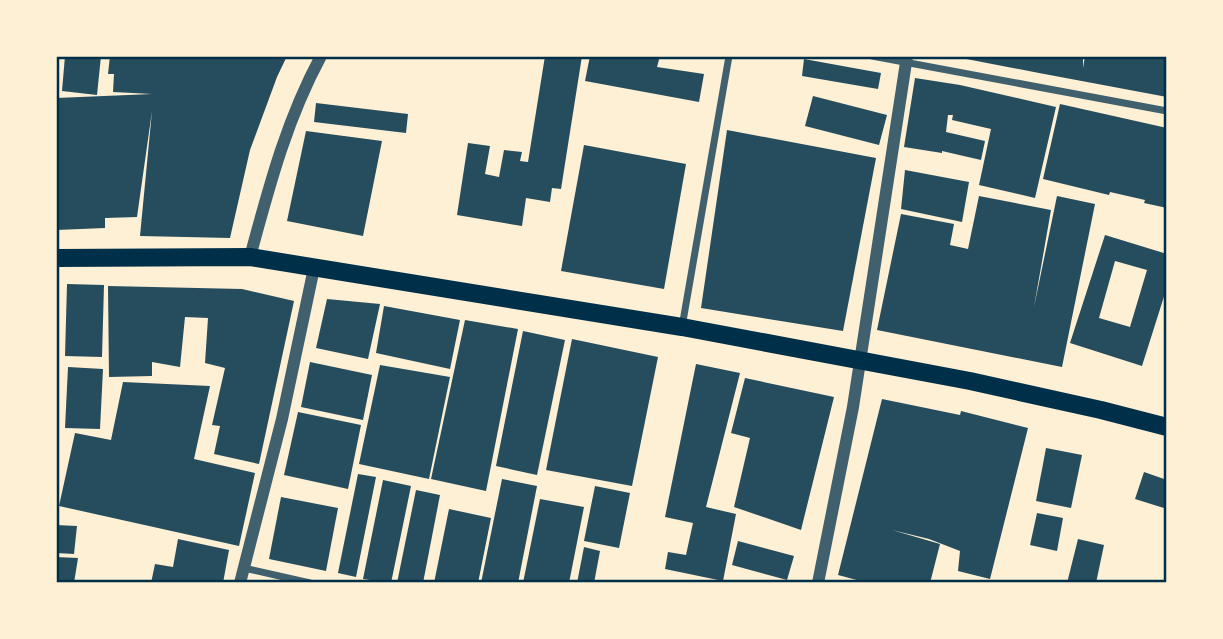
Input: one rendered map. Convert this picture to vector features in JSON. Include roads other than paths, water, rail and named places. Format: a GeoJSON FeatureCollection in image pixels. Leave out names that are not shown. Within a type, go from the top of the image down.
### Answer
{"type":"FeatureCollection","features":[{"type":"Feature","properties":{"kind":"main road"},"geometry":{"type":"LineString","coordinates":[[56,258],[250,257],[682,327],[1034,395],[1167,426]]}},
{"type":"Feature","properties":{"kind":"street"},"geometry":{"type":"LineString","coordinates":[[250,257],[281,147],[304,89],[321,56]]}},
{"type":"Feature","properties":{"kind":"street"},"geometry":{"type":"LineString","coordinates":[[682,327],[729,56]]}},
{"type":"Feature","properties":{"kind":"street"},"geometry":{"type":"LineString","coordinates":[[872,56],[907,59],[1167,111]]}},
{"type":"Feature","properties":{"kind":"street"},"geometry":{"type":"LineString","coordinates":[[818,583],[853,407],[907,59]]}},
{"type":"Feature","properties":{"kind":"street"},"geometry":{"type":"LineString","coordinates":[[240,583],[282,419],[314,268]]}},
{"type":"Feature","properties":{"kind":"street"},"geometry":{"type":"LineString","coordinates":[[244,568],[310,583]]}}]}
